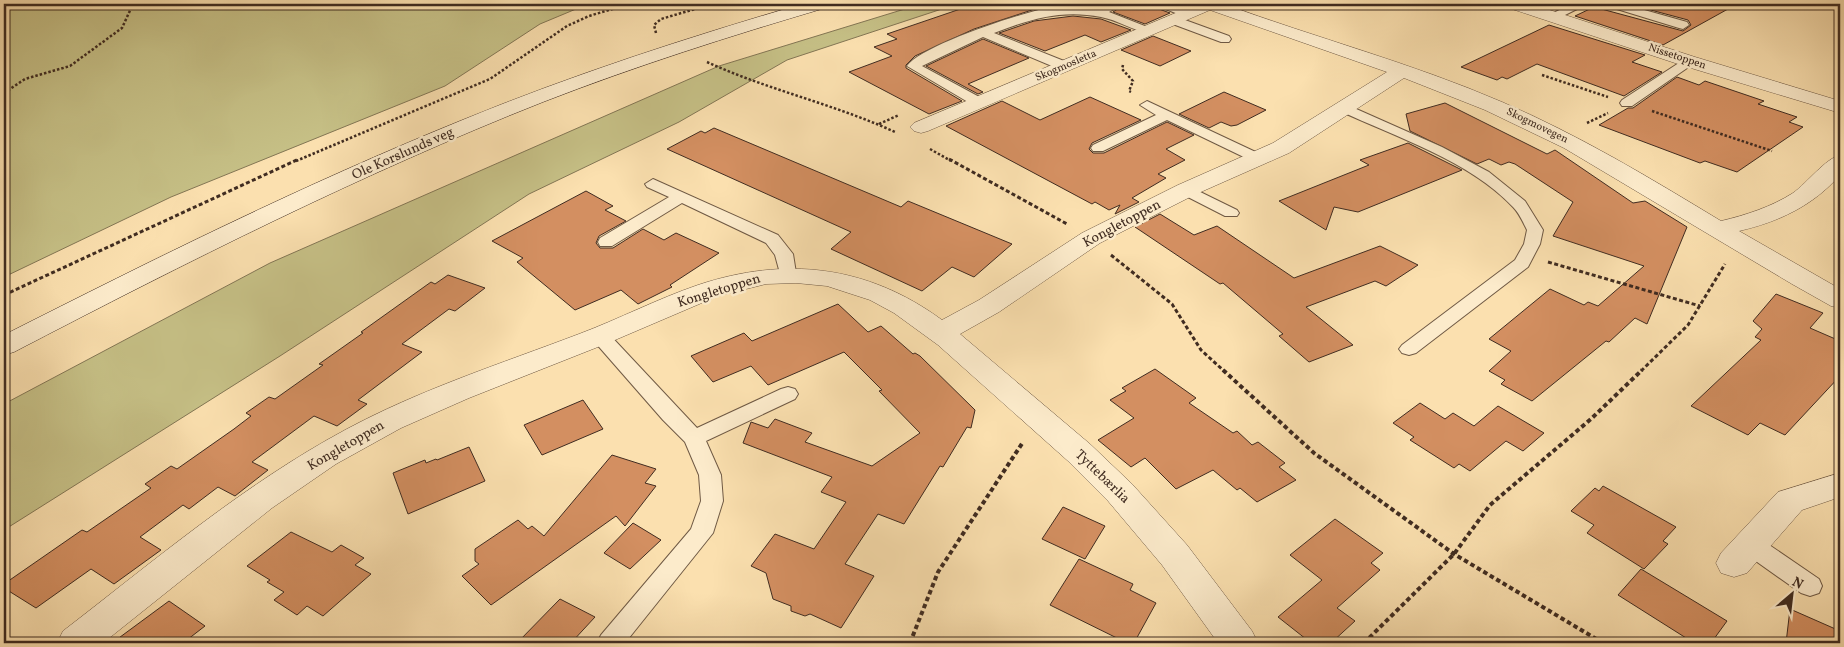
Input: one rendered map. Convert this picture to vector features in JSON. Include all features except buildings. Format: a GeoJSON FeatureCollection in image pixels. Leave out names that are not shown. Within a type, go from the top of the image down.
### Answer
{"type":"FeatureCollection","features":[{"type":"Feature","properties":{"kind":"street","name":"Ole Korslunds veg"},"geometry":{"type":"LineString","coordinates":[[4,346],[204,245],[431,141],[610,70],[731,30],[819,4]]}},
{"type":"Feature","properties":{"kind":"street","name":"Skogmosletta"},"geometry":{"type":"LineString","coordinates":[[921,127],[1210,4]]}},
{"type":"Feature","properties":{"kind":"street","name":"Skogmovegen"},"geometry":{"type":"LineString","coordinates":[[1210,4],[1470,96],[1540,127],[1602,158],[1738,242],[1840,300]]}},
{"type":"Feature","properties":{"kind":"street","name":"Nissetoppen"},"geometry":{"type":"LineString","coordinates":[[1515,4],[1688,61],[1840,107]]}},
{"type":"Feature","properties":{"kind":"street","name":"Kongletoppen"},"geometry":{"type":"LineString","coordinates":[[76,643],[268,493],[326,454],[396,417],[600,336],[686,298],[748,279],[787,273],[829,278],[861,287],[892,299],[942,332],[989,306],[1091,238],[1186,190],[1302,136],[1402,71]]}},
{"type":"Feature","properties":{"kind":"street"},"geometry":{"type":"LineString","coordinates":[[1717,229],[1767,216],[1794,204],[1821,184],[1840,162]]}},
{"type":"Feature","properties":{"kind":"street","name":"Tyttebærlia"},"geometry":{"type":"LineString","coordinates":[[942,332],[1100,473],[1156,532],[1213,605],[1239,643]]}},
{"type":"Feature","properties":{"kind":"street"},"geometry":{"type":"LineString","coordinates":[[1742,554],[1790,501],[1840,485]]}},
{"type":"Feature","properties":{"kind":"lane"},"geometry":{"type":"LineString","coordinates":[[1104,14],[1102,11],[1117,4]]}},
{"type":"Feature","properties":{"kind":"lane"},"geometry":{"type":"LineString","coordinates":[[1159,4],[1225,39]]}},
{"type":"Feature","properties":{"kind":"lane"},"geometry":{"type":"LineString","coordinates":[[1553,16],[1581,4]]}},
{"type":"Feature","properties":{"kind":"lane"},"geometry":{"type":"LineString","coordinates":[[1611,4],[1683,25]]}},
{"type":"Feature","properties":{"kind":"lane"},"geometry":{"type":"LineString","coordinates":[[978,102],[913,66],[920,59],[1051,10],[1104,14],[1149,30]]}},
{"type":"Feature","properties":{"kind":"lane"},"geometry":{"type":"LineString","coordinates":[[986,34],[1064,66]]}},
{"type":"Feature","properties":{"kind":"lane"},"geometry":{"type":"LineString","coordinates":[[1627,103],[1688,61]]}},
{"type":"Feature","properties":{"kind":"lane"},"geometry":{"type":"LineString","coordinates":[[1147,105],[1257,158]]}},
{"type":"Feature","properties":{"kind":"lane"},"geometry":{"type":"LineString","coordinates":[[1345,108],[1464,164],[1499,185],[1520,205],[1535,230],[1532,244],[1522,263],[1409,349]]}},
{"type":"Feature","properties":{"kind":"lane"},"geometry":{"type":"LineString","coordinates":[[1098,148],[1167,115]]}},
{"type":"Feature","properties":{"kind":"lane"},"geometry":{"type":"LineString","coordinates":[[654,184],[772,239],[784,254],[787,273]]}},
{"type":"Feature","properties":{"kind":"lane"},"geometry":{"type":"LineString","coordinates":[[1186,190],[1231,213]]}},
{"type":"Feature","properties":{"kind":"lane"},"geometry":{"type":"LineString","coordinates":[[606,242],[682,197]]}},
{"type":"Feature","properties":{"kind":"lane"},"geometry":{"type":"LineString","coordinates":[[600,336],[670,415],[694,438],[710,476],[712,501],[701,533],[610,643]]}},
{"type":"Feature","properties":{"kind":"lane"},"geometry":{"type":"LineString","coordinates":[[694,438],[788,394]]}},
{"type":"Feature","properties":{"kind":"lane"},"geometry":{"type":"LineString","coordinates":[[1742,554],[1810,586]]}},
{"type":"Feature","properties":{"kind":"path"},"geometry":{"type":"LineString","coordinates":[[4,93],[25,79],[70,66],[122,28],[133,4]]}},
{"type":"Feature","properties":{"kind":"path"},"geometry":{"type":"LineString","coordinates":[[4,294],[280,167],[490,79],[518,64],[570,24],[593,14],[629,4]]}},
{"type":"Feature","properties":{"kind":"path"},"geometry":{"type":"LineString","coordinates":[[661,37],[653,30],[657,21],[712,4]]}},
{"type":"Feature","properties":{"kind":"path"},"geometry":{"type":"LineString","coordinates":[[1119,43],[1126,51],[1122,69],[1134,81],[1129,91],[1147,105]]}},
{"type":"Feature","properties":{"kind":"path"},"geometry":{"type":"LineString","coordinates":[[1542,75],[1772,151]]}},
{"type":"Feature","properties":{"kind":"path"},"geometry":{"type":"LineString","coordinates":[[1584,125],[1627,103]]}},
{"type":"Feature","properties":{"kind":"path"},"geometry":{"type":"LineString","coordinates":[[1091,238],[1172,304],[1201,350],[1314,453],[1454,554],[1603,643]]}},
{"type":"Feature","properties":{"kind":"path"},"geometry":{"type":"LineString","coordinates":[[1364,643],[1454,554],[1490,505],[1591,419],[1688,325],[1738,242]]}},
{"type":"Feature","properties":{"kind":"path"},"geometry":{"type":"LineString","coordinates":[[1526,256],[1700,306]]}},
{"type":"Feature","properties":{"kind":"path"},"geometry":{"type":"LineString","coordinates":[[910,643],[938,572],[1039,418]]}},
{"type":"Feature","properties":{"kind":"shaded area"},"geometry":{"type":"Polygon","coordinates":[[[4,4],[588,4],[540,24],[445,86],[171,197],[4,277],[4,4]]]}},
{"type":"Feature","properties":{"kind":"shaded area"},"geometry":{"type":"Polygon","coordinates":[[[921,4],[957,4],[787,60],[679,122],[529,194],[280,356],[4,530],[4,404],[270,263],[719,66],[921,4]]]}}]}
